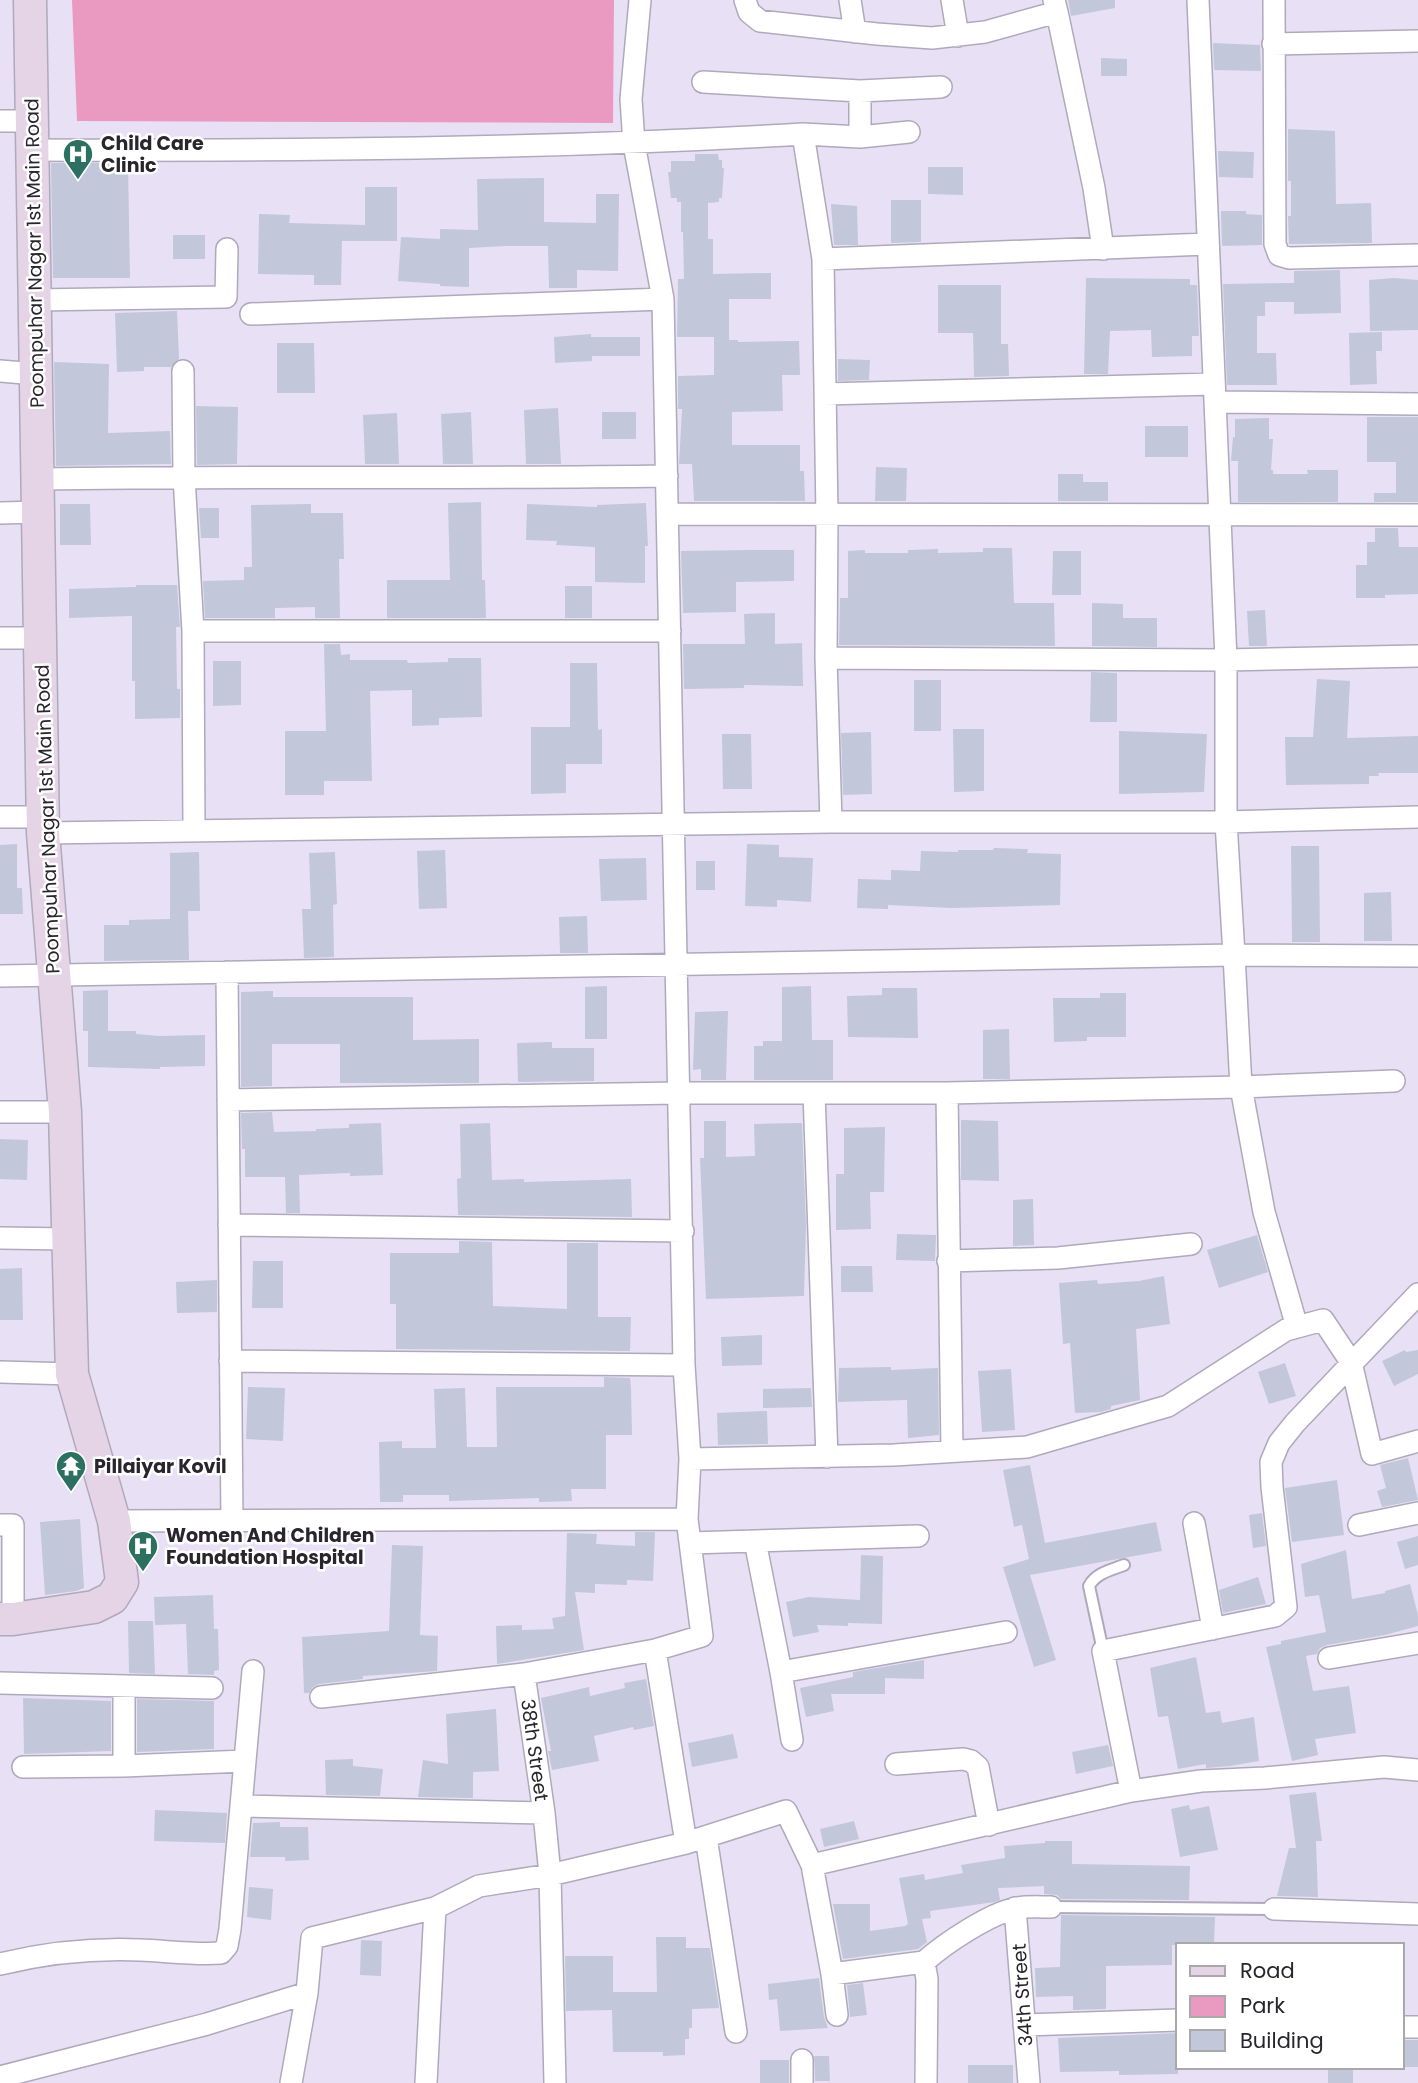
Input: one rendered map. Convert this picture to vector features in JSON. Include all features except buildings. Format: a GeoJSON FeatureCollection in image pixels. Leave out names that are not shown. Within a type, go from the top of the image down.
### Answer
{"type":"FeatureCollection","features":[{"type":"Feature","properties":{"kind":"main road","name":"Poompuhar Nagar 1st Main Road"},"geometry":{"type":"LineString","coordinates":[[7,1619],[94,1607],[112,1598],[122,1582],[114,1521],[72,1374],[65,1112],[52,974],[43,825],[30,0]]}},
{"type":"Feature","properties":{"kind":"street","name":"38th Street"},"geometry":{"type":"LineString","coordinates":[[555,2083],[550,1875],[524,1674],[655,1650],[702,1636],[687,1519],[690,1459],[684,1365],[663,299],[634,144],[631,99],[640,0]]}},
{"type":"Feature","properties":{"kind":"street"},"geometry":{"type":"LineString","coordinates":[[745,0],[748,12],[760,21],[906,37],[958,36],[1010,26],[1055,6],[1094,188],[1103,249]]}},
{"type":"Feature","properties":{"kind":"street"},"geometry":{"type":"LineString","coordinates":[[850,0],[855,32]]}},
{"type":"Feature","properties":{"kind":"street"},"geometry":{"type":"LineString","coordinates":[[952,0],[958,36]]}},
{"type":"Feature","properties":{"kind":"street"},"geometry":{"type":"LineString","coordinates":[[1198,0],[1226,660],[1226,822],[1241,1087],[1264,1212],[1297,1327]]}},
{"type":"Feature","properties":{"kind":"street"},"geometry":{"type":"LineString","coordinates":[[1274,0],[1275,244],[1279,255],[1289,258],[1418,255]]}},
{"type":"Feature","properties":{"kind":"street"},"geometry":{"type":"LineString","coordinates":[[1273,44],[1418,41]]}},
{"type":"Feature","properties":{"kind":"street"},"geometry":{"type":"LineString","coordinates":[[703,82],[860,92],[940,87]]}},
{"type":"Feature","properties":{"kind":"street"},"geometry":{"type":"LineString","coordinates":[[860,92],[860,137]]}},
{"type":"Feature","properties":{"kind":"street"},"geometry":{"type":"LineString","coordinates":[[0,121],[31,136],[319,151],[634,144],[803,134],[860,137],[909,132]]}},
{"type":"Feature","properties":{"kind":"street"},"geometry":{"type":"LineString","coordinates":[[803,134],[823,259],[831,822]]}},
{"type":"Feature","properties":{"kind":"street"},"geometry":{"type":"LineString","coordinates":[[823,259],[1207,244]]}},
{"type":"Feature","properties":{"kind":"street"},"geometry":{"type":"LineString","coordinates":[[35,300],[226,297],[227,249]]}},
{"type":"Feature","properties":{"kind":"street"},"geometry":{"type":"LineString","coordinates":[[251,314],[663,299]]}},
{"type":"Feature","properties":{"kind":"street"},"geometry":{"type":"LineString","coordinates":[[0,371],[36,374]]}},
{"type":"Feature","properties":{"kind":"street"},"geometry":{"type":"LineString","coordinates":[[183,371],[184,477],[193,631],[194,831]]}},
{"type":"Feature","properties":{"kind":"street"},"geometry":{"type":"LineString","coordinates":[[825,394],[1214,393],[1418,404]]}},
{"type":"Feature","properties":{"kind":"street"},"geometry":{"type":"LineString","coordinates":[[38,479],[667,476]]}},
{"type":"Feature","properties":{"kind":"street"},"geometry":{"type":"LineString","coordinates":[[0,513],[39,512]]}},
{"type":"Feature","properties":{"kind":"street"},"geometry":{"type":"LineString","coordinates":[[668,514],[1418,515]]}},
{"type":"Feature","properties":{"kind":"street"},"geometry":{"type":"LineString","coordinates":[[193,631],[670,631]]}},
{"type":"Feature","properties":{"kind":"street"},"geometry":{"type":"LineString","coordinates":[[0,638],[41,638]]}},
{"type":"Feature","properties":{"kind":"street"},"geometry":{"type":"LineString","coordinates":[[827,658],[1226,660],[1418,656]]}},
{"type":"Feature","properties":{"kind":"street"},"geometry":{"type":"LineString","coordinates":[[0,817],[43,825],[194,831],[831,822],[1226,822],[1418,817]]}},
{"type":"Feature","properties":{"kind":"street"},"geometry":{"type":"LineString","coordinates":[[0,976],[1234,955],[1418,956]]}},
{"type":"Feature","properties":{"kind":"street"},"geometry":{"type":"LineString","coordinates":[[227,972],[232,1522]]}},
{"type":"Feature","properties":{"kind":"street"},"geometry":{"type":"LineString","coordinates":[[228,1100],[678,1093],[947,1093],[1394,1081]]}},
{"type":"Feature","properties":{"kind":"street"},"geometry":{"type":"LineString","coordinates":[[814,1093],[827,1457]]}},
{"type":"Feature","properties":{"kind":"street"},"geometry":{"type":"LineString","coordinates":[[947,1093],[952,1451]]}},
{"type":"Feature","properties":{"kind":"street"},"geometry":{"type":"LineString","coordinates":[[0,1111],[65,1112]]}},
{"type":"Feature","properties":{"kind":"street"},"geometry":{"type":"LineString","coordinates":[[229,1225],[683,1231]]}},
{"type":"Feature","properties":{"kind":"street"},"geometry":{"type":"LineString","coordinates":[[0,1238],[69,1239]]}},
{"type":"Feature","properties":{"kind":"street"},"geometry":{"type":"LineString","coordinates":[[948,1261],[1058,1258],[1192,1244]]}},
{"type":"Feature","properties":{"kind":"street"},"geometry":{"type":"LineString","coordinates":[[1131,1791],[1103,1651],[1275,1616],[1286,1607],[1272,1487],[1271,1462],[1279,1443],[1351,1362],[1418,1294]]}},
{"type":"Feature","properties":{"kind":"street"},"geometry":{"type":"LineString","coordinates":[[690,1459],[827,1457],[1027,1447],[1168,1406],[1286,1330],[1323,1320],[1351,1362],[1372,1454],[1418,1441]]}},
{"type":"Feature","properties":{"kind":"street"},"geometry":{"type":"LineString","coordinates":[[230,1361],[684,1365]]}},
{"type":"Feature","properties":{"kind":"street"},"geometry":{"type":"LineString","coordinates":[[0,1372],[72,1374]]}},
{"type":"Feature","properties":{"kind":"street"},"geometry":{"type":"LineString","coordinates":[[1359,1525],[1418,1513]]}},
{"type":"Feature","properties":{"kind":"street"},"geometry":{"type":"LineString","coordinates":[[114,1521],[687,1519]]}},
{"type":"Feature","properties":{"kind":"street"},"geometry":{"type":"LineString","coordinates":[[1194,1523],[1213,1629]]}},
{"type":"Feature","properties":{"kind":"street"},"geometry":{"type":"LineString","coordinates":[[0,1525],[13,1525],[7,1619]]}},
{"type":"Feature","properties":{"kind":"street"},"geometry":{"type":"LineString","coordinates":[[691,1543],[918,1536]]}},
{"type":"Feature","properties":{"kind":"street"},"geometry":{"type":"LineString","coordinates":[[755,1541],[792,1740]]}},
{"type":"Feature","properties":{"kind":"street"},"geometry":{"type":"LineString","coordinates":[[781,1672],[1006,1632]]}},
{"type":"Feature","properties":{"kind":"street"},"geometry":{"type":"LineString","coordinates":[[1329,1658],[1418,1643]]}},
{"type":"Feature","properties":{"kind":"street"},"geometry":{"type":"LineString","coordinates":[[655,1650],[685,1843]]}},
{"type":"Feature","properties":{"kind":"street"},"geometry":{"type":"LineString","coordinates":[[0,1964],[67,1951],[221,1953],[227,1946],[230,1929],[253,1671]]}},
{"type":"Feature","properties":{"kind":"street"},"geometry":{"type":"LineString","coordinates":[[321,1697],[524,1674]]}},
{"type":"Feature","properties":{"kind":"street"},"geometry":{"type":"LineString","coordinates":[[0,1683],[212,1688]]}},
{"type":"Feature","properties":{"kind":"street"},"geometry":{"type":"LineString","coordinates":[[124,1686],[124,1766]]}},
{"type":"Feature","properties":{"kind":"street"},"geometry":{"type":"LineString","coordinates":[[896,1764],[963,1759],[971,1761],[978,1767],[989,1825]]}},
{"type":"Feature","properties":{"kind":"street"},"geometry":{"type":"LineString","coordinates":[[23,1767],[245,1761]]}},
{"type":"Feature","properties":{"kind":"street"},"geometry":{"type":"LineString","coordinates":[[812,1865],[1131,1791],[1200,1781],[1384,1767],[1418,1770]]}},
{"type":"Feature","properties":{"kind":"street"},"geometry":{"type":"LineString","coordinates":[[241,1806],[544,1813]]}},
{"type":"Feature","properties":{"kind":"street"},"geometry":{"type":"LineString","coordinates":[[291,2083],[307,1993],[312,1938],[435,1908],[479,1886],[550,1875],[685,1843],[786,1811],[812,1865],[837,2015]]}},
{"type":"Feature","properties":{"kind":"street"},"geometry":{"type":"LineString","coordinates":[[706,1837],[736,2032]]}},
{"type":"Feature","properties":{"kind":"street"},"geometry":{"type":"LineString","coordinates":[[926,2083],[926,1970],[943,1945],[1015,1908],[1051,1907]]}},
{"type":"Feature","properties":{"kind":"street"},"geometry":{"type":"LineString","coordinates":[[426,2083],[435,1908]]}},
{"type":"Feature","properties":{"kind":"street","name":"34th Street"},"geometry":{"type":"LineString","coordinates":[[1015,1908],[1029,2083]]}},
{"type":"Feature","properties":{"kind":"street"},"geometry":{"type":"LineString","coordinates":[[1274,1909],[1418,1914]]}},
{"type":"Feature","properties":{"kind":"street"},"geometry":{"type":"LineString","coordinates":[[832,1974],[926,1970]]}},
{"type":"Feature","properties":{"kind":"street"},"geometry":{"type":"LineString","coordinates":[[0,2077],[207,2024],[307,1993]]}},
{"type":"Feature","properties":{"kind":"street"},"geometry":{"type":"LineString","coordinates":[[1024,2025],[1176,2020]]}},
{"type":"Feature","properties":{"kind":"street"},"geometry":{"type":"LineString","coordinates":[[802,2060],[802,2083]]}},
{"type":"Feature","properties":{"kind":"lane"},"geometry":{"type":"LineString","coordinates":[[1103,1651],[1089,1586],[1092,1579],[1124,1565]]}},
{"type":"Feature","properties":{"kind":"lane"},"geometry":{"type":"LineString","coordinates":[[1051,1907],[1274,1909]]}},
{"type":"Feature","properties":{"kind":"green space"},"geometry":{"type":"Polygon","coordinates":[[[72,0],[614,0],[613,123],[77,121],[72,0]]]}},
{"type":"Feature","properties":{"kind":"place","name":"Child Care Clinic"},"geometry":{"type":"Point","coordinates":[78,181]}},
{"type":"Feature","properties":{"kind":"place","name":"Pillaiyar Kovil"},"geometry":{"type":"Point","coordinates":[71,1493]}},
{"type":"Feature","properties":{"kind":"place","name":"Women And Children Foundation Hospital"},"geometry":{"type":"Point","coordinates":[143,1573]}}]}
